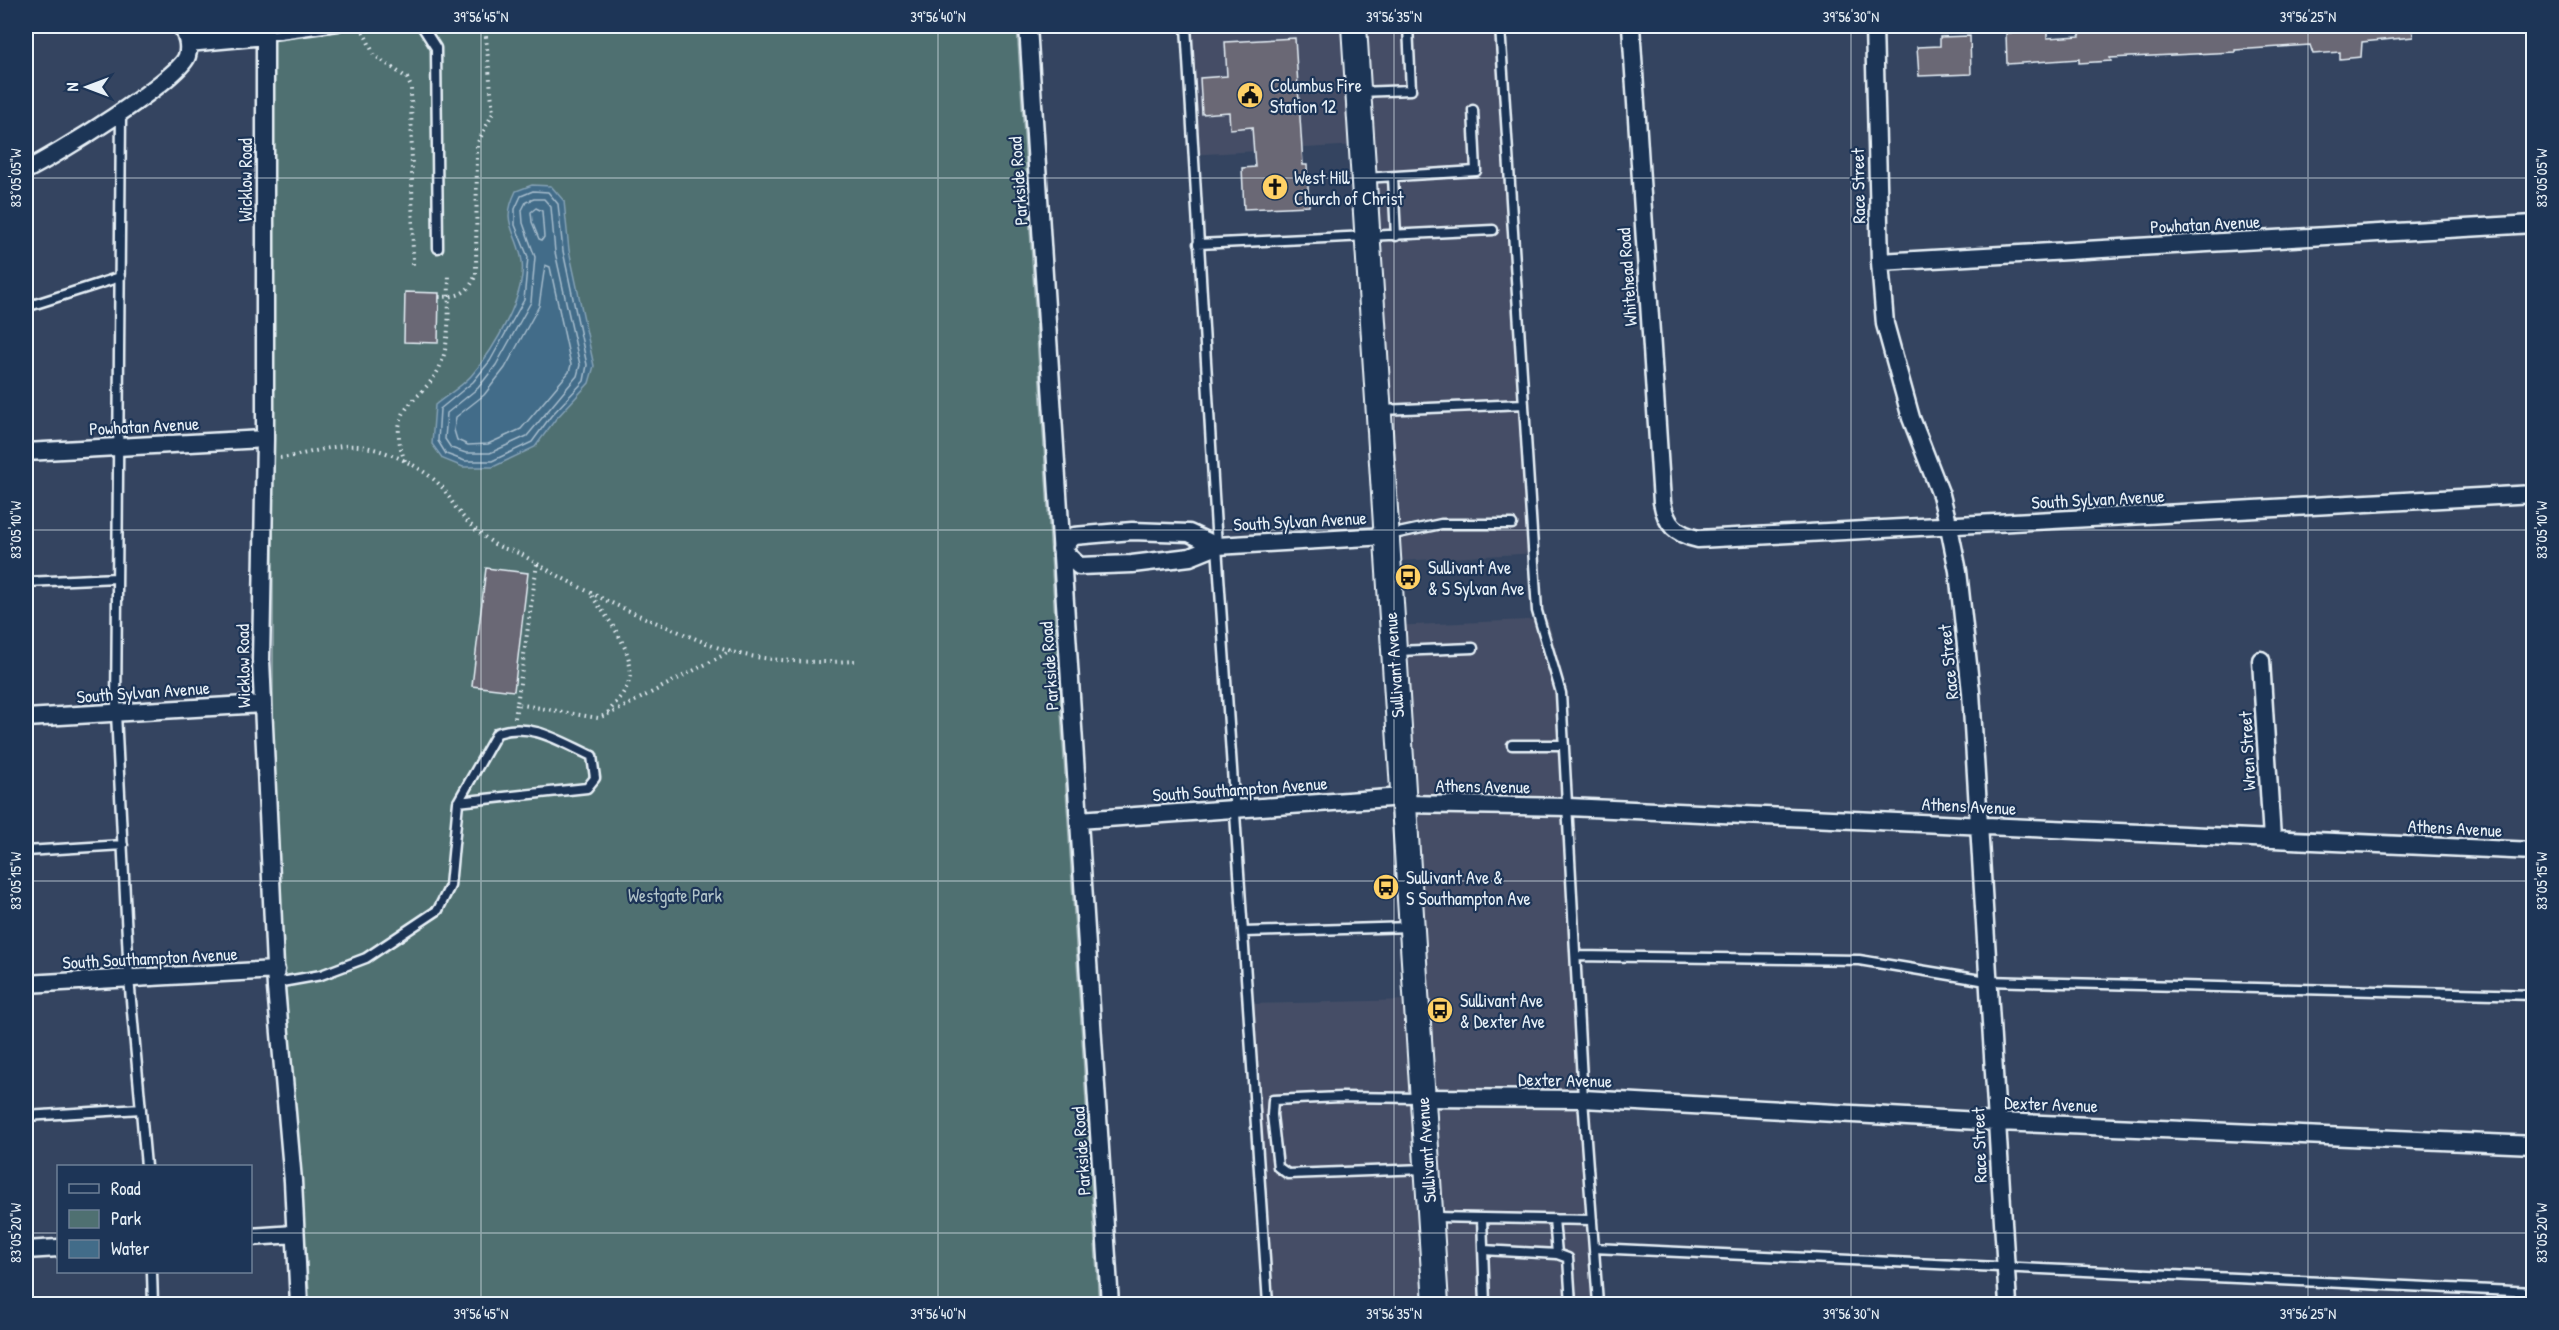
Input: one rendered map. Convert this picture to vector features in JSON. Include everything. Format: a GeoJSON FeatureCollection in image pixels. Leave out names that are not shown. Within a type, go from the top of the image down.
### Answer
{"type":"FeatureCollection","features":[{"type":"Feature","properties":{"kind":"main road","name":"Sullivant Avenue"},"geometry":{"type":"LineString","coordinates":[[1354,26],[1436,1305]]}},
{"type":"Feature","properties":{"kind":"street"},"geometry":{"type":"LineString","coordinates":[[26,170],[62,151],[174,75],[187,56],[188,43],[181,26]]}},
{"type":"Feature","properties":{"kind":"street","name":"Parkside Road"},"geometry":{"type":"LineString","coordinates":[[1028,26],[1110,1305]]}},
{"type":"Feature","properties":{"kind":"street","name":"Whitehead Road"},"geometry":{"type":"LineString","coordinates":[[1631,26],[1662,502],[1669,525]]}},
{"type":"Feature","properties":{"kind":"street","name":"Race Street"},"geometry":{"type":"LineString","coordinates":[[1874,26],[1880,262],[1884,324],[1911,418],[1941,495],[1949,526],[1958,571],[1971,692],[2008,1305]]}},
{"type":"Feature","properties":{"kind":"street"},"geometry":{"type":"LineString","coordinates":[[188,43],[265,31]]}},
{"type":"Feature","properties":{"kind":"street","name":"Wicklow Road"},"geometry":{"type":"LineString","coordinates":[[265,31],[263,704],[276,977],[296,1234],[299,1305]]}},
{"type":"Feature","properties":{"kind":"street","name":"Powhatan Avenue"},"geometry":{"type":"LineString","coordinates":[[1880,262],[2534,224]]}},
{"type":"Feature","properties":{"kind":"street","name":"Powhatan Avenue"},"geometry":{"type":"LineString","coordinates":[[26,452],[265,439]]}},
{"type":"Feature","properties":{"kind":"street","name":"South Sylvan Avenue"},"geometry":{"type":"LineString","coordinates":[[1669,525],[1678,533],[1698,539],[2534,494]]}},
{"type":"Feature","properties":{"kind":"street","name":"South Sylvan Avenue"},"geometry":{"type":"LineString","coordinates":[[1217,546],[1190,533],[1132,531],[1074,536],[1061,549],[1079,566],[1132,564],[1190,557],[1217,546],[1386,536]]}},
{"type":"Feature","properties":{"kind":"street","name":"Wren Street"},"geometry":{"type":"LineString","coordinates":[[2261,660],[2272,838]]}},
{"type":"Feature","properties":{"kind":"street","name":"South Sylvan Avenue"},"geometry":{"type":"LineString","coordinates":[[26,718],[263,704]]}},
{"type":"Feature","properties":{"kind":"street","name":"Athens Avenue"},"geometry":{"type":"LineString","coordinates":[[1403,800],[2534,851]]}},
{"type":"Feature","properties":{"kind":"street","name":"South Southampton Avenue"},"geometry":{"type":"LineString","coordinates":[[1079,820],[1403,800]]}},
{"type":"Feature","properties":{"kind":"street","name":"South Southampton Avenue"},"geometry":{"type":"LineString","coordinates":[[26,984],[129,978],[276,977]]}},
{"type":"Feature","properties":{"kind":"street","name":"Dexter Avenue"},"geometry":{"type":"LineString","coordinates":[[1423,1098],[1583,1099],[1998,1122],[2534,1145]]}},
{"type":"Feature","properties":{"kind":"street"},"geometry":{"type":"LineString","coordinates":[[252,1237],[296,1234]]}},
{"type":"Feature","properties":{"kind":"street"},"geometry":{"type":"LineString","coordinates":[[26,1250],[57,1248]]}},
{"type":"Feature","properties":{"kind":"lane"},"geometry":{"type":"LineString","coordinates":[[265,31],[338,26]]}},
{"type":"Feature","properties":{"kind":"lane"},"geometry":{"type":"LineString","coordinates":[[422,26],[436,48],[438,248]]}},
{"type":"Feature","properties":{"kind":"lane"},"geometry":{"type":"LineString","coordinates":[[1186,26],[1217,546],[1268,1305]]}},
{"type":"Feature","properties":{"kind":"lane"},"geometry":{"type":"LineString","coordinates":[[1359,93],[1411,90],[1408,26]]}},
{"type":"Feature","properties":{"kind":"lane"},"geometry":{"type":"LineString","coordinates":[[1500,26],[1537,611],[1561,693],[1583,1099],[1598,1305]]}},
{"type":"Feature","properties":{"kind":"lane"},"geometry":{"type":"LineString","coordinates":[[121,110],[116,713],[129,978],[146,1165]]}},
{"type":"Feature","properties":{"kind":"lane"},"geometry":{"type":"LineString","coordinates":[[1364,178],[1476,171],[1473,110]]}},
{"type":"Feature","properties":{"kind":"lane"},"geometry":{"type":"LineString","coordinates":[[1393,177],[1396,236]]}},
{"type":"Feature","properties":{"kind":"lane"},"geometry":{"type":"LineString","coordinates":[[1198,244],[1493,230]]}},
{"type":"Feature","properties":{"kind":"lane"},"geometry":{"type":"LineString","coordinates":[[26,307],[120,278]]}},
{"type":"Feature","properties":{"kind":"lane"},"geometry":{"type":"LineString","coordinates":[[1378,410],[1524,404]]}},
{"type":"Feature","properties":{"kind":"lane"},"geometry":{"type":"LineString","coordinates":[[1386,536],[1441,525],[1512,524]]}},
{"type":"Feature","properties":{"kind":"lane"},"geometry":{"type":"LineString","coordinates":[[26,582],[117,578]]}},
{"type":"Feature","properties":{"kind":"lane"},"geometry":{"type":"LineString","coordinates":[[1394,651],[1473,648]]}},
{"type":"Feature","properties":{"kind":"lane"},"geometry":{"type":"LineString","coordinates":[[276,977],[321,975],[366,958],[438,910],[450,886],[458,802],[497,733],[514,727],[539,732],[592,756],[595,778],[587,788],[458,802]]}},
{"type":"Feature","properties":{"kind":"lane"},"geometry":{"type":"LineString","coordinates":[[1512,745],[1564,745]]}},
{"type":"Feature","properties":{"kind":"lane"},"geometry":{"type":"LineString","coordinates":[[26,851],[123,845]]}},
{"type":"Feature","properties":{"kind":"lane"},"geometry":{"type":"LineString","coordinates":[[1243,932],[1411,927]]}},
{"type":"Feature","properties":{"kind":"lane"},"geometry":{"type":"LineString","coordinates":[[1576,956],[1859,960],[1987,981],[2534,995]]}},
{"type":"Feature","properties":{"kind":"lane"},"geometry":{"type":"LineString","coordinates":[[1423,1098],[1341,1097],[1273,1101],[1272,1115],[1278,1167],[1288,1174],[1426,1168]]}},
{"type":"Feature","properties":{"kind":"lane"},"geometry":{"type":"LineString","coordinates":[[26,1116],[141,1109]]}},
{"type":"Feature","properties":{"kind":"lane"},"geometry":{"type":"LineString","coordinates":[[1430,1217],[1592,1220]]}},
{"type":"Feature","properties":{"kind":"lane"},"geometry":{"type":"LineString","coordinates":[[1482,1218],[1485,1305]]}},
{"type":"Feature","properties":{"kind":"lane"},"geometry":{"type":"LineString","coordinates":[[1554,1219],[1557,1254]]}},
{"type":"Feature","properties":{"kind":"lane"},"geometry":{"type":"LineString","coordinates":[[1594,1248],[2534,1292]]}},
{"type":"Feature","properties":{"kind":"lane"},"geometry":{"type":"LineString","coordinates":[[1483,1250],[1557,1254],[1568,1258],[1571,1305]]}},
{"type":"Feature","properties":{"kind":"lane"},"geometry":{"type":"LineString","coordinates":[[152,1273],[153,1305]]}},
{"type":"Feature","properties":{"kind":"path"},"geometry":{"type":"LineString","coordinates":[[361,26],[374,54],[407,78],[411,87],[412,265]]}},
{"type":"Feature","properties":{"kind":"path"},"geometry":{"type":"LineString","coordinates":[[439,297],[460,296],[471,287],[476,274],[477,144],[493,113],[485,26]]}},
{"type":"Feature","properties":{"kind":"path"},"geometry":{"type":"LineString","coordinates":[[405,462],[398,444],[400,424],[409,402],[433,377],[442,362],[446,345],[449,274]]}},
{"type":"Feature","properties":{"kind":"path"},"geometry":{"type":"LineString","coordinates":[[279,458],[352,445],[371,448],[405,462],[439,483],[455,508],[495,545],[523,554],[592,595],[731,651],[786,662],[855,661]]}},
{"type":"Feature","properties":{"kind":"path"},"geometry":{"type":"LineString","coordinates":[[537,564],[517,704],[598,718],[731,651]]}},
{"type":"Feature","properties":{"kind":"path"},"geometry":{"type":"LineString","coordinates":[[592,595],[627,652],[630,675],[625,691],[606,715]]}},
{"type":"Feature","properties":{"kind":"shaded area"},"geometry":{"type":"Polygon","coordinates":[[[1181,26],[1504,26],[1536,553],[1384,562],[1358,145],[1189,155],[1181,26]]]}},
{"type":"Feature","properties":{"kind":"shaded area"},"geometry":{"type":"Polygon","coordinates":[[[1548,619],[1567,691],[1603,1304],[1267,1304],[1248,1004],[1408,1000],[1390,626],[1548,619]]]}},
{"type":"Feature","properties":{"kind":"green space","name":"Westgate Park"},"geometry":{"type":"Polygon","coordinates":[[[273,26],[1017,26],[1099,1304],[310,1304],[282,940],[273,759],[273,26]]]}},
{"type":"Feature","properties":{"kind":"water"},"geometry":{"type":"Polygon","coordinates":[[[532,185],[551,186],[564,201],[569,250],[594,366],[589,383],[555,420],[535,447],[493,467],[463,467],[443,459],[432,444],[435,405],[471,376],[508,319],[520,286],[522,270],[521,256],[510,224],[509,210],[516,191],[532,185]]]}},
{"type":"Feature","properties":{"kind":"building"},"geometry":{"type":"Polygon","coordinates":[[[2164,26],[2412,26],[2413,37],[2362,42],[2361,57],[2340,59],[2340,52],[2313,54],[2310,45],[2235,50],[2235,52],[2110,58],[2111,61],[2079,63],[2079,59],[2007,64],[2006,33],[2047,31],[2047,38],[2080,36],[2080,29],[2164,26]]]}},
{"type":"Feature","properties":{"kind":"building"},"geometry":{"type":"Polygon","coordinates":[[[1970,36],[1971,74],[1919,76],[1917,47],[1940,46],[1940,37],[1970,36]]]}},
{"type":"Feature","properties":{"kind":"building","name":"Columbus Fire Station 12"},"geometry":{"type":"Polygon","coordinates":[[[1295,38],[1303,165],[1307,165],[1309,206],[1244,209],[1242,168],[1255,167],[1252,127],[1230,129],[1229,112],[1202,114],[1200,78],[1227,76],[1225,42],[1295,38]]]}},
{"type":"Feature","properties":{"kind":"building"},"geometry":{"type":"Polygon","coordinates":[[[405,292],[439,293],[438,343],[404,342],[405,292]]]}},
{"type":"Feature","properties":{"kind":"building"},"geometry":{"type":"Polygon","coordinates":[[[486,568],[528,573],[514,691],[472,686],[486,568]]]}},
{"type":"Feature","properties":{"kind":"place","name":"Columbus Fire Station 12"},"geometry":{"type":"Point","coordinates":[1250,95]}},
{"type":"Feature","properties":{"kind":"place","name":"West Hill Church of Christ"},"geometry":{"type":"Point","coordinates":[1275,187]}},
{"type":"Feature","properties":{"kind":"place","name":"Sullivant Ave & S Sylvan Ave"},"geometry":{"type":"Point","coordinates":[1408,577]}},
{"type":"Feature","properties":{"kind":"place","name":"Sullivant Ave & S Southampton Ave"},"geometry":{"type":"Point","coordinates":[1386,887]}},
{"type":"Feature","properties":{"kind":"place","name":"Sullivant Ave & Dexter Ave"},"geometry":{"type":"Point","coordinates":[1440,1010]}}]}
